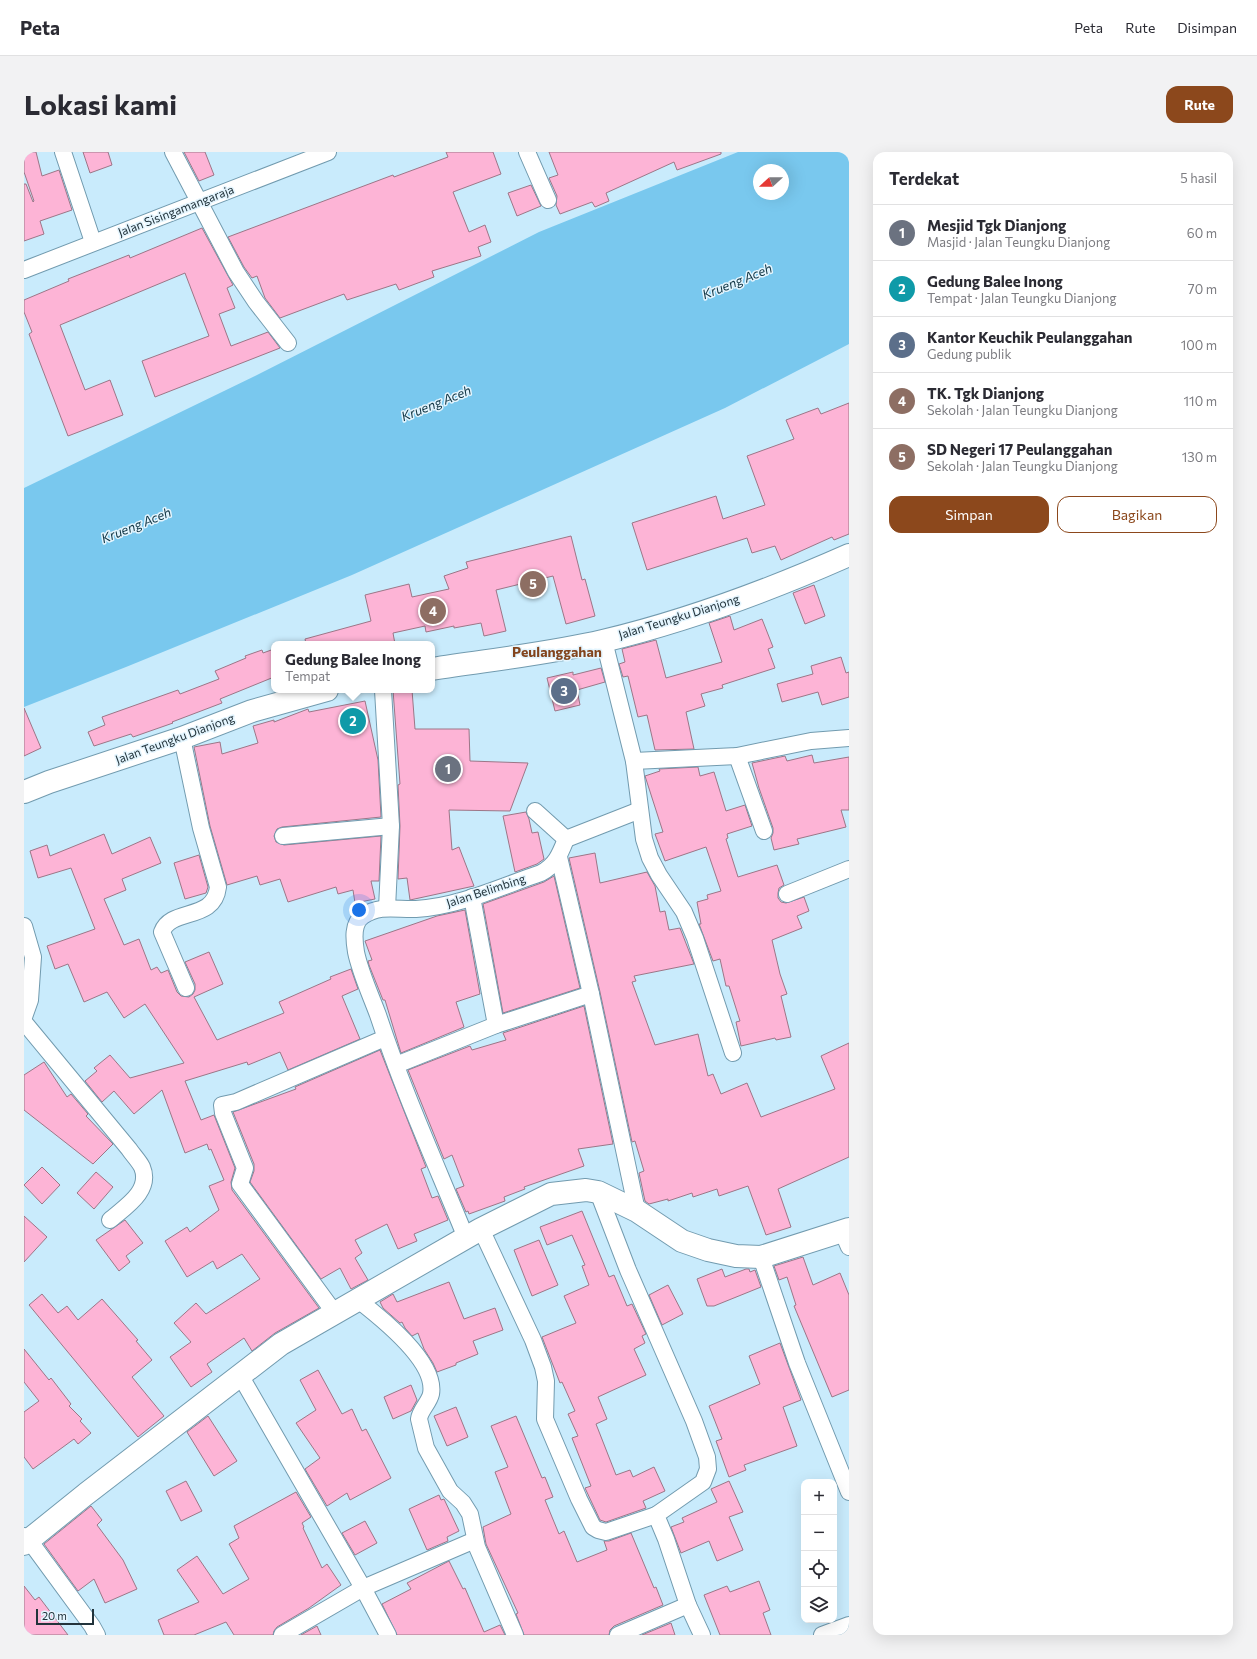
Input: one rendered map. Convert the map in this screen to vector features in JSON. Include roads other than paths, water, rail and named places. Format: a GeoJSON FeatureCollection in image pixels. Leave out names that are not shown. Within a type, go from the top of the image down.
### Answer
{"type":"FeatureCollection","features":[{"type":"Feature","properties":{"kind":"street"},"geometry":{"type":"LineString","coordinates":[[63,152],[93,242]]}},
{"type":"Feature","properties":{"kind":"street"},"geometry":{"type":"LineString","coordinates":[[173,152],[236,272],[256,302],[288,343]]}},
{"type":"Feature","properties":{"kind":"street","name":"Jalan Sisingamangaraja"},"geometry":{"type":"LineString","coordinates":[[24,270],[328,152]]}},
{"type":"Feature","properties":{"kind":"street"},"geometry":{"type":"LineString","coordinates":[[527,152],[548,200]]}},
{"type":"Feature","properties":{"kind":"street","name":"Jalan Teungku Dianjong"},"geometry":{"type":"LineString","coordinates":[[435,669],[575,647],[604,641],[671,622],[736,600],[806,574],[849,555]]}},
{"type":"Feature","properties":{"kind":"street"},"geometry":{"type":"LineString","coordinates":[[604,641],[634,761],[644,839],[650,858],[659,875],[684,912],[696,938],[733,1053]]}},
{"type":"Feature","properties":{"kind":"street","name":"Jalan Teungku Dianjong"},"geometry":{"type":"LineString","coordinates":[[24,792],[49,782],[182,738],[252,711],[316,693]]}},
{"type":"Feature","properties":{"kind":"street"},"geometry":{"type":"LineString","coordinates":[[383,693],[391,826],[387,908],[362,916],[356,924],[354,934],[356,953],[385,1038],[396,1065],[473,1233],[533,1340],[543,1367],[546,1381],[545,1419],[579,1499],[593,1527],[606,1532],[656,1515],[703,1482],[708,1469],[707,1457],[694,1421],[628,1270],[598,1192]]}},
{"type":"Feature","properties":{"kind":"street"},"geometry":{"type":"LineString","coordinates":[[182,738],[201,828],[218,887],[217,896],[208,907],[174,920],[164,928],[162,932],[186,988]]}},
{"type":"Feature","properties":{"kind":"street"},"geometry":{"type":"LineString","coordinates":[[634,761],[737,756],[811,741],[849,738]]}},
{"type":"Feature","properties":{"kind":"street"},"geometry":{"type":"LineString","coordinates":[[737,756],[764,831]]}},
{"type":"Feature","properties":{"kind":"street"},"geometry":{"type":"LineString","coordinates":[[24,804],[49,782]]}},
{"type":"Feature","properties":{"kind":"street"},"geometry":{"type":"LineString","coordinates":[[535,811],[566,839],[640,810]]}},
{"type":"Feature","properties":{"kind":"street"},"geometry":{"type":"LineString","coordinates":[[283,836],[391,826]]}},
{"type":"Feature","properties":{"kind":"street","name":"Jalan Belimbing"},"geometry":{"type":"LineString","coordinates":[[387,908],[429,908],[472,897],[541,873],[550,868],[559,857],[566,839]]}},
{"type":"Feature","properties":{"kind":"street"},"geometry":{"type":"LineString","coordinates":[[559,857],[591,994],[636,1211]]}},
{"type":"Feature","properties":{"kind":"street"},"geometry":{"type":"LineString","coordinates":[[787,894],[849,869]]}},
{"type":"Feature","properties":{"kind":"street"},"geometry":{"type":"LineString","coordinates":[[472,897],[496,1025]]}},
{"type":"Feature","properties":{"kind":"street"},"geometry":{"type":"LineString","coordinates":[[24,926],[33,957],[30,1000],[24,1017]]}},
{"type":"Feature","properties":{"kind":"street"},"geometry":{"type":"LineString","coordinates":[[396,1065],[496,1025],[591,994]]}},
{"type":"Feature","properties":{"kind":"street"},"geometry":{"type":"LineString","coordinates":[[24,1022],[129,1149],[142,1168],[144,1180],[142,1191],[110,1220]]}},
{"type":"Feature","properties":{"kind":"street"},"geometry":{"type":"LineString","coordinates":[[334,1312],[240,1184],[245,1168],[223,1113],[222,1106],[236,1102],[385,1038]]}},
{"type":"Feature","properties":{"kind":"street"},"geometry":{"type":"LineString","coordinates":[[97,1635],[92,1626],[26,1540],[281,1344],[473,1233],[551,1194],[586,1190],[598,1192],[636,1211],[682,1241],[708,1250],[736,1256],[761,1257],[847,1236]]}},
{"type":"Feature","properties":{"kind":"street"},"geometry":{"type":"LineString","coordinates":[[761,1257],[796,1362],[849,1492]]}},
{"type":"Feature","properties":{"kind":"street"},"geometry":{"type":"LineString","coordinates":[[358,1300],[386,1321],[410,1346],[426,1371],[430,1382],[430,1395],[419,1414],[426,1448],[450,1490],[463,1503],[470,1514],[475,1540],[516,1635]]}},
{"type":"Feature","properties":{"kind":"street"},"geometry":{"type":"LineString","coordinates":[[240,1375],[363,1588],[388,1635]]}},
{"type":"Feature","properties":{"kind":"street"},"geometry":{"type":"LineString","coordinates":[[656,1515],[666,1539],[688,1605],[702,1635]]}},
{"type":"Feature","properties":{"kind":"street"},"geometry":{"type":"LineString","coordinates":[[282,1635],[363,1588],[475,1540]]}},
{"type":"Feature","properties":{"kind":"street"},"geometry":{"type":"LineString","coordinates":[[618,1635],[688,1605]]}},
{"type":"Feature","properties":{"kind":"street"},"geometry":{"type":"LineString","coordinates":[[822,1635],[849,1625]]}},
{"type":"Feature","properties":{"kind":"water","name":"Krueng Aceh"},"geometry":{"type":"Polygon","coordinates":[[[738,152],[849,152],[849,344],[725,408],[352,575],[24,707],[24,488],[257,375],[539,232],[738,152]]]}},
{"type":"Feature","properties":{"kind":"place","name":"SD Negeri 17 Peulanggahan"},"geometry":{"type":"Point","coordinates":[533,584]}},
{"type":"Feature","properties":{"kind":"place","name":"TK. Tgk Dianjong"},"geometry":{"type":"Point","coordinates":[433,611]}},
{"type":"Feature","properties":{"kind":"place","name":"Kantor Keuchik Peulanggahan"},"geometry":{"type":"Point","coordinates":[564,691]}},
{"type":"Feature","properties":{"kind":"place","name":"Gedung Balee Inong"},"geometry":{"type":"Point","coordinates":[353,721]}},
{"type":"Feature","properties":{"kind":"place","name":"Mesjid Tgk Dianjong"},"geometry":{"type":"Point","coordinates":[448,769]}},
{"type":"Feature","properties":{"kind":"district","name":"Peulanggahan"},"geometry":{"type":"Point","coordinates":[557,652]}}]}
